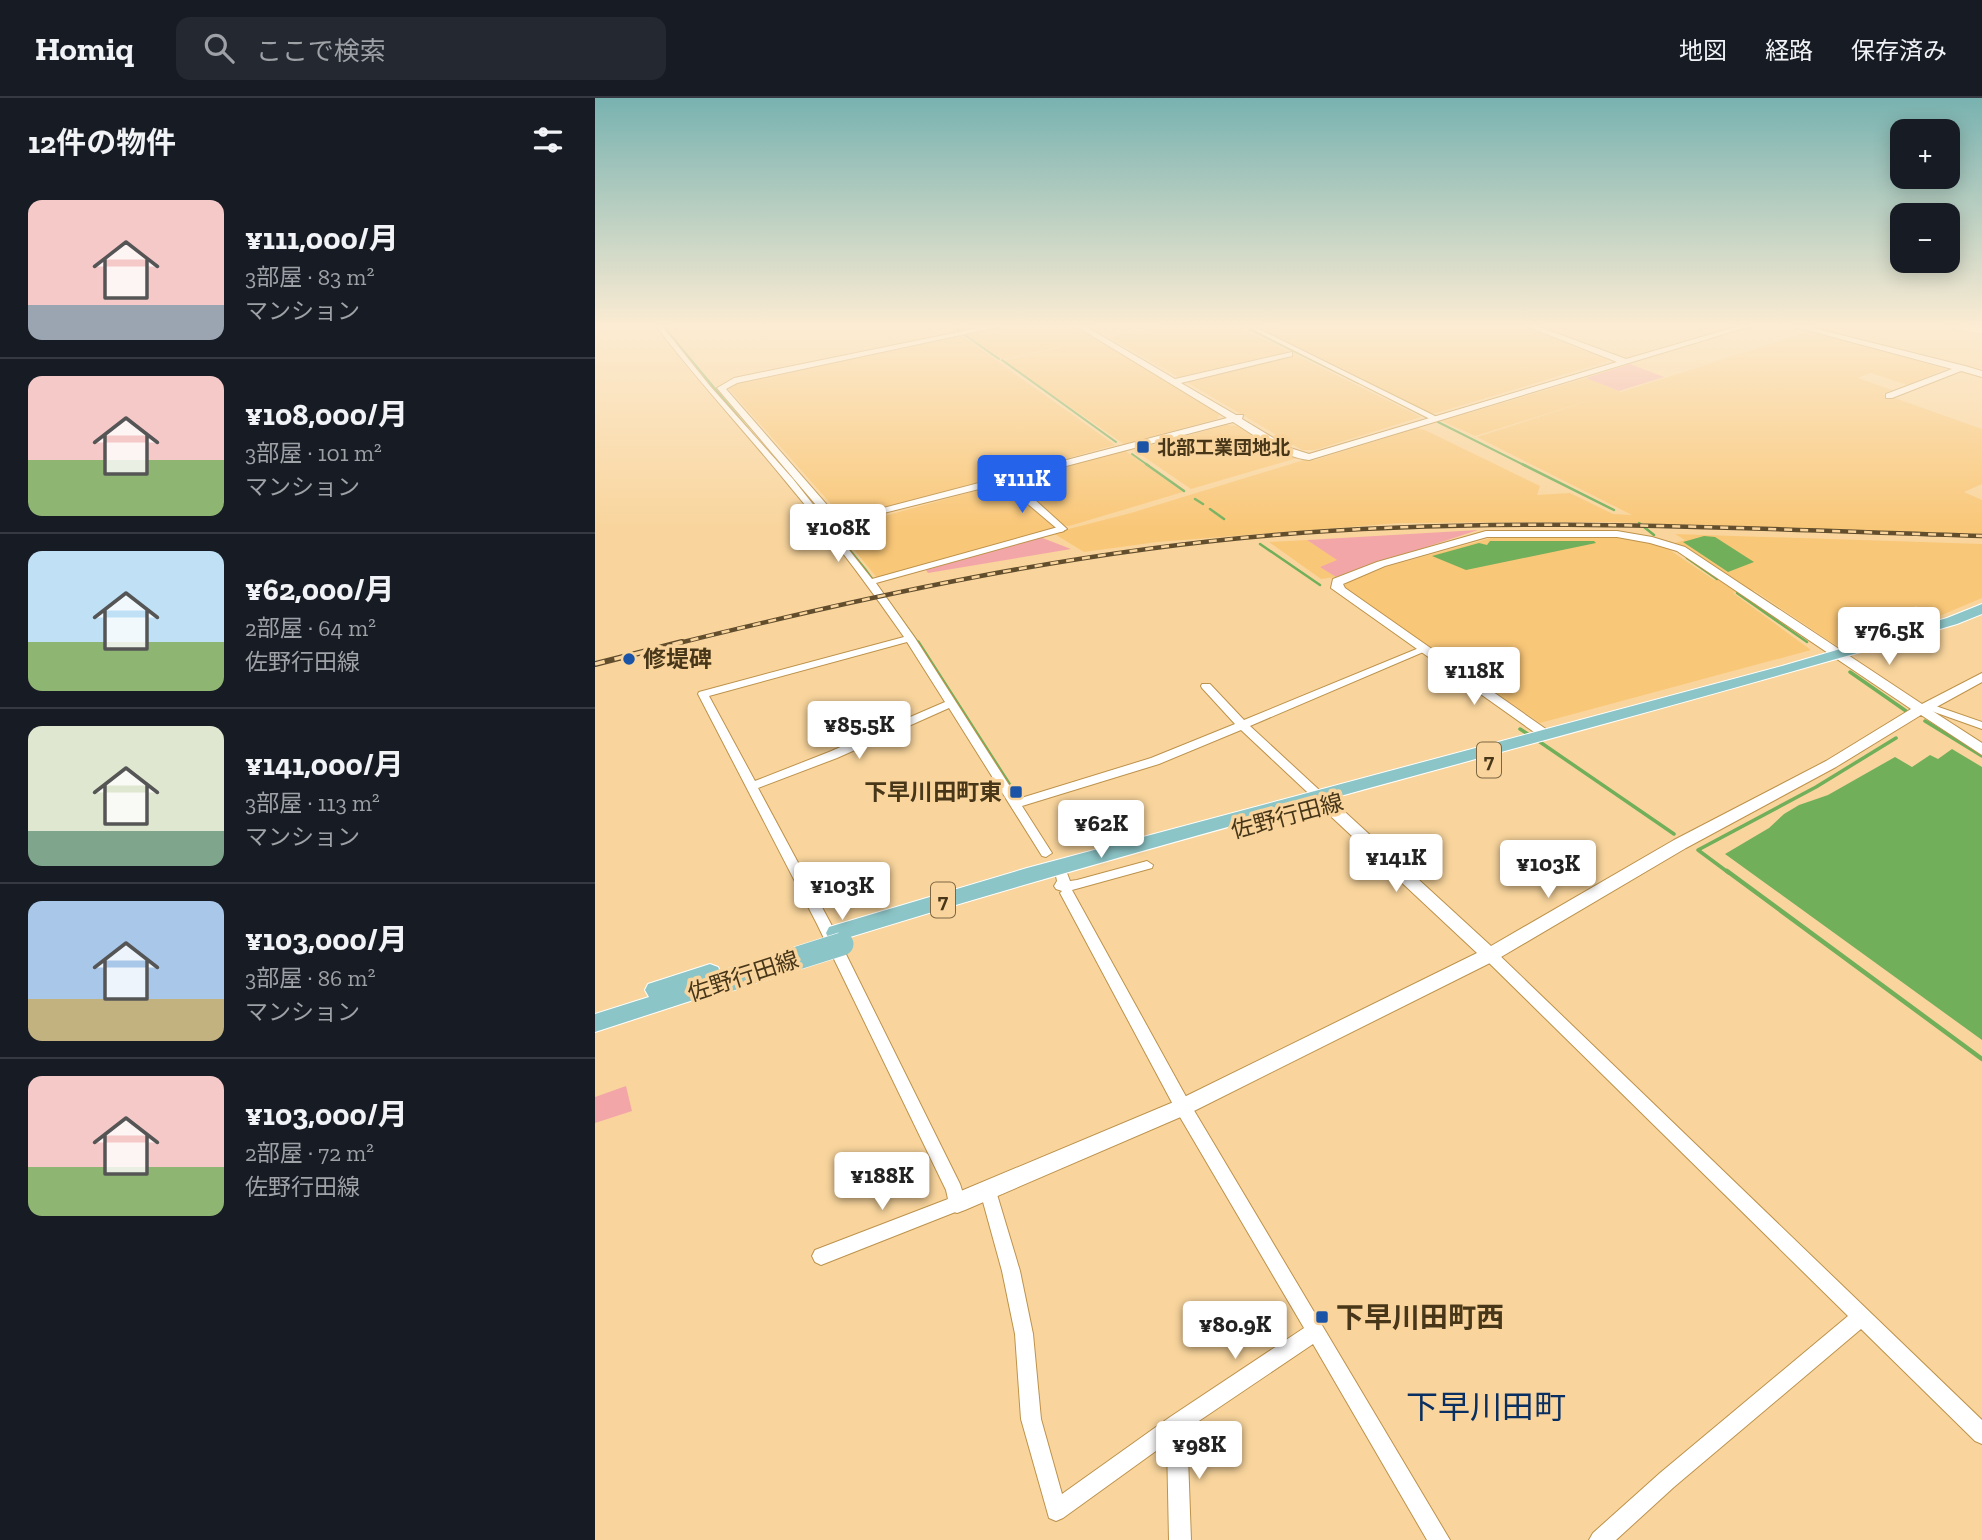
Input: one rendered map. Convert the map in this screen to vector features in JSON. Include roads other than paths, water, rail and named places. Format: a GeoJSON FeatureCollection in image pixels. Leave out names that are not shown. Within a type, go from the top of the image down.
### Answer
{"type":"FeatureCollection","features":[{"type":"Feature","properties":{"kind":"main road","name":"佐野行田線"},"geometry":{"type":"LineString","coordinates":[[1930,632],[1982,608]]}},
{"type":"Feature","properties":{"kind":"main road","name":"佐野行田線"},"geometry":{"type":"LineString","coordinates":[[595,1023],[669,993],[840,939],[1027,875],[1323,800],[1982,618]]}},
{"type":"Feature","properties":{"kind":"main road","name":"佐野行田線"},"geometry":{"type":"LineString","coordinates":[[840,939],[1066,885],[1323,800],[1546,734],[1842,657]]}},
{"type":"Feature","properties":{"kind":"main road","name":"佐野行田線"},"geometry":{"type":"LineString","coordinates":[[595,1009],[669,993]]}},
{"type":"Feature","properties":{"kind":"street"},"geometry":{"type":"LineString","coordinates":[[713,393],[829,528],[870,582],[910,638],[1046,853]]}},
{"type":"Feature","properties":{"kind":"street"},"geometry":{"type":"LineString","coordinates":[[727,393],[831,516],[844,522]]}},
{"type":"Feature","properties":{"kind":"street"},"geometry":{"type":"LineString","coordinates":[[1196,393],[1296,455],[1309,457],[1516,393]]}},
{"type":"Feature","properties":{"kind":"street"},"geometry":{"type":"LineString","coordinates":[[1385,393],[1435,418]]}},
{"type":"Feature","properties":{"kind":"street"},"geometry":{"type":"LineString","coordinates":[[1889,396],[1896,393]]}},
{"type":"Feature","properties":{"kind":"street"},"geometry":{"type":"LineString","coordinates":[[829,528],[1237,418]]}},
{"type":"Feature","properties":{"kind":"street"},"geometry":{"type":"LineString","coordinates":[[1006,480],[1061,529]]}},
{"type":"Feature","properties":{"kind":"street"},"geometry":{"type":"LineString","coordinates":[[870,582],[1061,529]]}},
{"type":"Feature","properties":{"kind":"street"},"geometry":{"type":"LineString","coordinates":[[1546,734],[1337,588],[1337,582],[1381,564],[1475,536],[1576,533],[1630,535],[1681,550],[1924,708],[1982,750]]}},
{"type":"Feature","properties":{"kind":"street"},"geometry":{"type":"LineString","coordinates":[[910,638],[703,694],[841,957],[954,1189],[957,1203]]}},
{"type":"Feature","properties":{"kind":"street"},"geometry":{"type":"LineString","coordinates":[[1016,804],[1145,765],[1423,650]]}},
{"type":"Feature","properties":{"kind":"street"},"geometry":{"type":"LineString","coordinates":[[821,1256],[988,1191],[1183,1107],[1490,955],[1680,845],[1831,764],[1982,677]]}},
{"type":"Feature","properties":{"kind":"street"},"geometry":{"type":"LineString","coordinates":[[1206,686],[1241,724],[1490,955],[1982,1434]]}},
{"type":"Feature","properties":{"kind":"street"},"geometry":{"type":"LineString","coordinates":[[753,786],[834,755],[951,703]]}},
{"type":"Feature","properties":{"kind":"street"},"geometry":{"type":"LineString","coordinates":[[1924,708],[1982,726]]}},
{"type":"Feature","properties":{"kind":"street"},"geometry":{"type":"LineString","coordinates":[[1147,865],[1066,885],[1088,933],[1183,1107],[1439,1540]]}},
{"type":"Feature","properties":{"kind":"street"},"geometry":{"type":"LineString","coordinates":[[988,1191],[1011,1271],[1024,1334],[1031,1419],[1056,1511],[1177,1424],[1315,1332]]}},
{"type":"Feature","properties":{"kind":"street"},"geometry":{"type":"LineString","coordinates":[[1600,1540],[1667,1479],[1861,1317]]}},
{"type":"Feature","properties":{"kind":"street"},"geometry":{"type":"LineString","coordinates":[[1177,1424],[1180,1540]]}},
{"type":"Feature","properties":{"kind":"waterway"},"geometry":{"type":"LineString","coordinates":[[719,393],[754,436]]}},
{"type":"Feature","properties":{"kind":"waterway"},"geometry":{"type":"LineString","coordinates":[[1048,393],[1116,442]]}},
{"type":"Feature","properties":{"kind":"waterway"},"geometry":{"type":"LineString","coordinates":[[1438,422],[1614,510]]}},
{"type":"Feature","properties":{"kind":"waterway"},"geometry":{"type":"LineString","coordinates":[[1132,454],[1149,466]]}},
{"type":"Feature","properties":{"kind":"waterway"},"geometry":{"type":"LineString","coordinates":[[1146,464],[1184,491]]}},
{"type":"Feature","properties":{"kind":"waterway"},"geometry":{"type":"LineString","coordinates":[[1195,499],[1203,504]]}},
{"type":"Feature","properties":{"kind":"waterway"},"geometry":{"type":"LineString","coordinates":[[809,500],[865,569],[919,644]]}},
{"type":"Feature","properties":{"kind":"waterway"},"geometry":{"type":"LineString","coordinates":[[1210,509],[1224,519]]}},
{"type":"Feature","properties":{"kind":"waterway"},"geometry":{"type":"LineString","coordinates":[[1639,523],[1654,535]]}},
{"type":"Feature","properties":{"kind":"waterway"},"geometry":{"type":"LineString","coordinates":[[1260,544],[1320,585]]}},
{"type":"Feature","properties":{"kind":"waterway"},"geometry":{"type":"LineString","coordinates":[[1687,558],[1717,579]]}},
{"type":"Feature","properties":{"kind":"waterway"},"geometry":{"type":"LineString","coordinates":[[1737,593],[1807,642]]}},
{"type":"Feature","properties":{"kind":"waterway"},"geometry":{"type":"LineString","coordinates":[[918,642],[1013,790]]}},
{"type":"Feature","properties":{"kind":"waterway"},"geometry":{"type":"LineString","coordinates":[[1850,672],[1906,711]]}},
{"type":"Feature","properties":{"kind":"waterway"},"geometry":{"type":"LineString","coordinates":[[1925,721],[1982,756]]}},
{"type":"Feature","properties":{"kind":"waterway"},"geometry":{"type":"LineString","coordinates":[[1520,729],[1531,736]]}},
{"type":"Feature","properties":{"kind":"waterway"},"geometry":{"type":"LineString","coordinates":[[1729,873],[1698,850],[1816,787],[1896,738]]}},
{"type":"Feature","properties":{"kind":"waterway"},"geometry":{"type":"LineString","coordinates":[[1537,740],[1674,834]]}},
{"type":"Feature","properties":{"kind":"waterway"},"geometry":{"type":"LineString","coordinates":[[1727,871],[1982,1059]]}},
{"type":"Feature","properties":{"kind":"railway"},"geometry":{"type":"LineString","coordinates":[[675,644],[898,592],[1047,564],[1123,552],[1274,535],[1451,526],[1628,525],[1982,536]]}},
{"type":"Feature","properties":{"kind":"railway"},"geometry":{"type":"LineString","coordinates":[[595,664],[682,642]]}},
{"type":"Feature","properties":{"kind":"place","name":"北部工業団地北"},"geometry":{"type":"Point","coordinates":[1143,447]}},
{"type":"Feature","properties":{"kind":"place","name":"修堤碑"},"geometry":{"type":"Point","coordinates":[629,659]}},
{"type":"Feature","properties":{"kind":"place","name":"下早川田町東"},"geometry":{"type":"Point","coordinates":[1016,792]}},
{"type":"Feature","properties":{"kind":"place","name":"下早川田町西"},"geometry":{"type":"Point","coordinates":[1322,1317]}},
{"type":"Feature","properties":{"kind":"district","name":"下早川田町"},"geometry":{"type":"Point","coordinates":[1486,1407]}}]}
